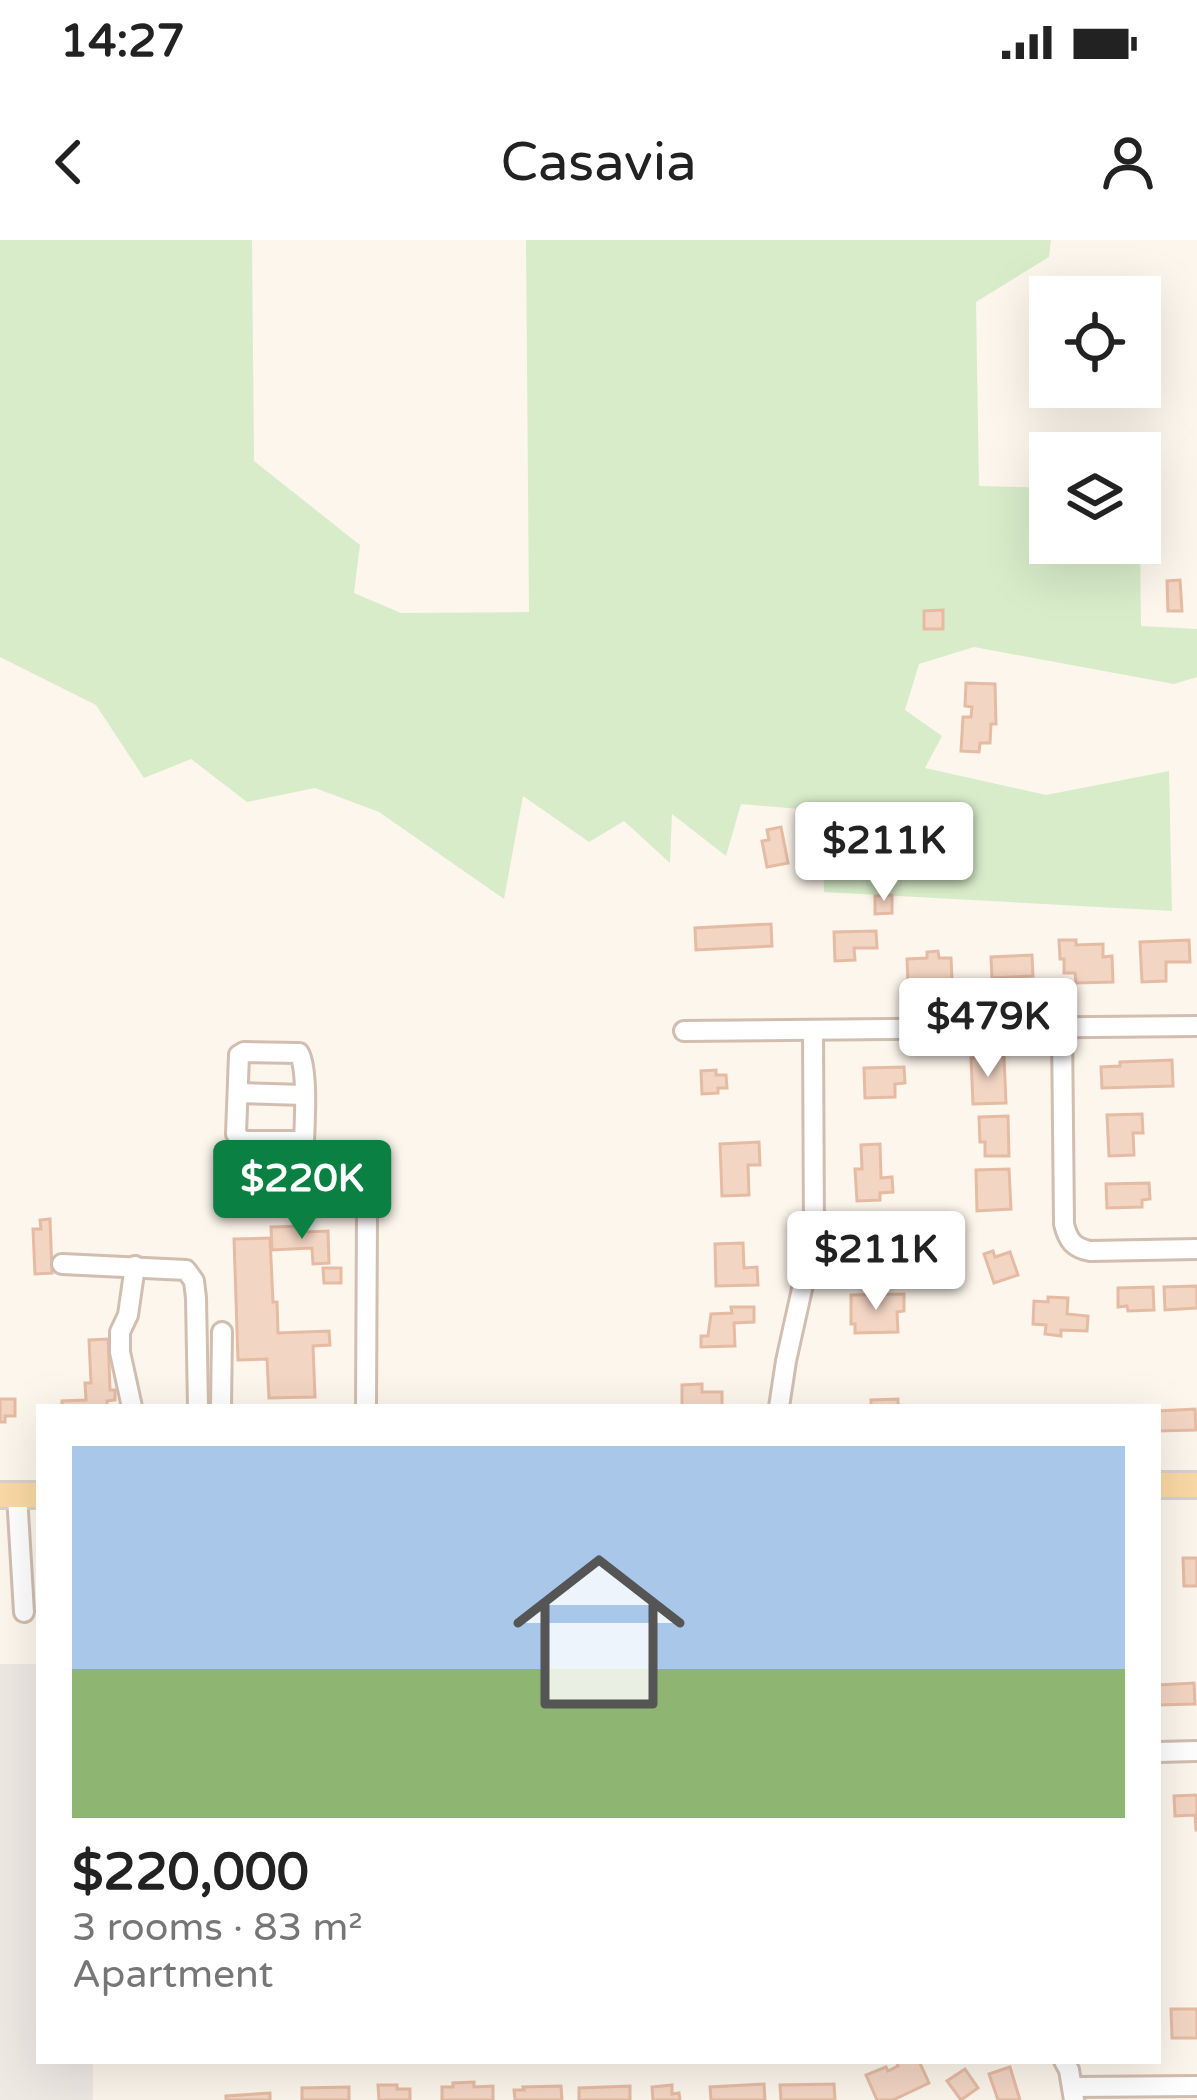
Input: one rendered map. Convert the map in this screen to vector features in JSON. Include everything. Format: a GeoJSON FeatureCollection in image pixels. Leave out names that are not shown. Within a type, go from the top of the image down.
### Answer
{"type":"FeatureCollection","features":[{"type":"Feature","properties":{"kind":"main road"},"geometry":{"type":"LineString","coordinates":[[1161,1485],[1197,1485]]}},
{"type":"Feature","properties":{"kind":"street"},"geometry":{"type":"LineString","coordinates":[[684,1031],[1197,1026]]}},
{"type":"Feature","properties":{"kind":"street"},"geometry":{"type":"LineString","coordinates":[[1062,1028],[1064,1224],[1070,1242],[1090,1251],[1197,1249]]}},
{"type":"Feature","properties":{"kind":"street"},"geometry":{"type":"LineString","coordinates":[[779,1404],[814,1235],[813,1030]]}},
{"type":"Feature","properties":{"kind":"street"},"geometry":{"type":"LineString","coordinates":[[303,1141],[244,1141],[236,1134],[239,1055],[299,1053],[304,1059],[303,1172],[310,1180],[350,1187],[368,1213],[367,1404]]}},
{"type":"Feature","properties":{"kind":"street"},"geometry":{"type":"LineString","coordinates":[[238,1093],[304,1095]]}},
{"type":"Feature","properties":{"kind":"street"},"geometry":{"type":"LineString","coordinates":[[62,1264],[186,1270],[194,1281],[198,1404]]}},
{"type":"Feature","properties":{"kind":"street"},"geometry":{"type":"LineString","coordinates":[[131,1404],[120,1333],[128,1316],[135,1266]]}},
{"type":"Feature","properties":{"kind":"street"},"geometry":{"type":"LineString","coordinates":[[221,1404],[222,1332]]}},
{"type":"Feature","properties":{"kind":"street"},"geometry":{"type":"LineString","coordinates":[[19,1495],[24,1612]]}},
{"type":"Feature","properties":{"kind":"street"},"geometry":{"type":"LineString","coordinates":[[1161,1752],[1197,1751]]}},
{"type":"Feature","properties":{"kind":"street"},"geometry":{"type":"LineString","coordinates":[[1065,2064],[1074,2094],[1197,2086]]}},
{"type":"Feature","properties":{"kind":"shaded area"},"geometry":{"type":"Polygon","coordinates":[[[0,1664],[36,1664],[36,2064],[93,2064],[93,2100],[0,2100],[0,1664]]]}},
{"type":"Feature","properties":{"kind":"green space"},"geometry":{"type":"Polygon","coordinates":[[[0,240],[252,240],[254,461],[360,545],[354,593],[401,613],[529,612],[526,240],[1051,240],[1049,257],[976,302],[979,486],[1029,487],[1029,564],[1140,564],[1141,626],[1197,629],[1197,677],[1174,684],[974,647],[919,664],[905,710],[942,736],[925,768],[1046,795],[1169,771],[1172,911],[824,892],[823,811],[741,804],[726,856],[672,814],[670,863],[624,821],[589,842],[523,796],[504,899],[379,812],[315,788],[247,802],[191,759],[144,778],[96,705],[0,657],[0,240]]]}},
{"type":"Feature","properties":{"kind":"building"},"geometry":{"type":"Polygon","coordinates":[[[1180,580],[1182,611],[1168,611],[1167,581],[1180,580]]]}},
{"type":"Feature","properties":{"kind":"building"},"geometry":{"type":"Polygon","coordinates":[[[943,610],[943,629],[924,629],[924,611],[943,610]]]}},
{"type":"Feature","properties":{"kind":"building"},"geometry":{"type":"Polygon","coordinates":[[[966,683],[995,684],[996,724],[991,724],[990,743],[980,743],[979,752],[961,751],[963,717],[971,717],[972,707],[965,706],[966,683]]]}},
{"type":"Feature","properties":{"kind":"building"},"geometry":{"type":"Polygon","coordinates":[[[781,827],[788,863],[767,867],[762,841],[769,840],[767,830],[781,827]]]}},
{"type":"Feature","properties":{"kind":"building"},"geometry":{"type":"Polygon","coordinates":[[[892,895],[892,913],[875,914],[875,896],[892,895]]]}},
{"type":"Feature","properties":{"kind":"building"},"geometry":{"type":"Polygon","coordinates":[[[771,924],[772,946],[696,950],[695,928],[771,924]]]}},
{"type":"Feature","properties":{"kind":"building"},"geometry":{"type":"Polygon","coordinates":[[[876,931],[877,948],[854,948],[855,960],[835,961],[834,932],[876,931]]]}},
{"type":"Feature","properties":{"kind":"building"},"geometry":{"type":"Polygon","coordinates":[[[1059,940],[1103,944],[1103,957],[1112,956],[1113,982],[1076,983],[1075,973],[1064,973],[1059,940]]]}},
{"type":"Feature","properties":{"kind":"building"},"geometry":{"type":"Polygon","coordinates":[[[1189,940],[1190,962],[1166,962],[1166,981],[1142,982],[1140,942],[1189,940]]]}},
{"type":"Feature","properties":{"kind":"building"},"geometry":{"type":"Polygon","coordinates":[[[938,951],[939,958],[951,958],[952,979],[908,981],[907,959],[927,958],[927,952],[938,951]]]}},
{"type":"Feature","properties":{"kind":"building"},"geometry":{"type":"Polygon","coordinates":[[[1032,955],[1033,976],[992,978],[991,957],[1032,955]]]}},
{"type":"Feature","properties":{"kind":"building"},"geometry":{"type":"Polygon","coordinates":[[[1004,1057],[1006,1103],[973,1104],[971,1058],[1004,1057]]]}},
{"type":"Feature","properties":{"kind":"building"},"geometry":{"type":"Polygon","coordinates":[[[1172,1060],[1173,1086],[1102,1088],[1101,1067],[1172,1060]]]}},
{"type":"Feature","properties":{"kind":"building"},"geometry":{"type":"Polygon","coordinates":[[[904,1067],[905,1083],[895,1084],[895,1097],[865,1098],[864,1068],[904,1067]]]}},
{"type":"Feature","properties":{"kind":"building"},"geometry":{"type":"Polygon","coordinates":[[[716,1070],[716,1075],[726,1075],[727,1088],[702,1094],[701,1071],[716,1070]]]}},
{"type":"Feature","properties":{"kind":"building"},"geometry":{"type":"Polygon","coordinates":[[[1142,1114],[1143,1133],[1133,1133],[1134,1155],[1109,1156],[1107,1115],[1142,1114]]]}},
{"type":"Feature","properties":{"kind":"building"},"geometry":{"type":"Polygon","coordinates":[[[1008,1116],[1009,1156],[985,1156],[979,1117],[1008,1116]]]}},
{"type":"Feature","properties":{"kind":"building"},"geometry":{"type":"Polygon","coordinates":[[[759,1142],[760,1165],[748,1165],[749,1195],[722,1196],[720,1144],[759,1142]]]}},
{"type":"Feature","properties":{"kind":"building"},"geometry":{"type":"Polygon","coordinates":[[[880,1144],[881,1178],[892,1177],[893,1192],[880,1193],[880,1200],[857,1201],[855,1169],[862,1169],[861,1145],[880,1144]]]}},
{"type":"Feature","properties":{"kind":"building"},"geometry":{"type":"Polygon","coordinates":[[[1009,1169],[1011,1209],[977,1211],[976,1170],[1009,1169]]]}},
{"type":"Feature","properties":{"kind":"building"},"geometry":{"type":"Polygon","coordinates":[[[1149,1183],[1150,1199],[1142,1200],[1142,1207],[1107,1208],[1106,1184],[1149,1183]]]}},
{"type":"Feature","properties":{"kind":"building"},"geometry":{"type":"Polygon","coordinates":[[[50,1219],[52,1273],[35,1274],[33,1229],[41,1229],[40,1220],[50,1219]]]}},
{"type":"Feature","properties":{"kind":"building"},"geometry":{"type":"Polygon","coordinates":[[[882,1221],[883,1246],[890,1246],[891,1261],[858,1262],[857,1222],[882,1221]]]}},
{"type":"Feature","properties":{"kind":"building"},"geometry":{"type":"Polygon","coordinates":[[[306,1226],[306,1232],[328,1231],[329,1263],[313,1264],[312,1248],[272,1250],[271,1227],[306,1226]]]}},
{"type":"Feature","properties":{"kind":"building"},"geometry":{"type":"Polygon","coordinates":[[[270,1238],[278,1333],[329,1331],[330,1345],[313,1346],[315,1397],[269,1398],[267,1359],[238,1360],[234,1239],[270,1238]]]}},
{"type":"Feature","properties":{"kind":"building"},"geometry":{"type":"Polygon","coordinates":[[[743,1243],[744,1268],[757,1267],[758,1285],[716,1286],[715,1244],[743,1243]]]}},
{"type":"Feature","properties":{"kind":"building"},"geometry":{"type":"Polygon","coordinates":[[[993,1251],[995,1257],[1010,1252],[1018,1275],[994,1283],[984,1254],[993,1251]]]}},
{"type":"Feature","properties":{"kind":"building"},"geometry":{"type":"Polygon","coordinates":[[[323,1268],[341,1268],[341,1283],[324,1283],[323,1268]]]}},
{"type":"Feature","properties":{"kind":"building"},"geometry":{"type":"Polygon","coordinates":[[[1197,1286],[1197,1308],[1165,1310],[1164,1287],[1197,1286]]]}},
{"type":"Feature","properties":{"kind":"building"},"geometry":{"type":"Polygon","coordinates":[[[1153,1287],[1154,1310],[1118,1307],[1118,1288],[1153,1287]]]}},
{"type":"Feature","properties":{"kind":"building"},"geometry":{"type":"Polygon","coordinates":[[[904,1294],[904,1311],[897,1312],[898,1332],[855,1333],[851,1295],[904,1294]]]}},
{"type":"Feature","properties":{"kind":"building"},"geometry":{"type":"Polygon","coordinates":[[[1048,1297],[1068,1298],[1067,1314],[1088,1316],[1087,1331],[1045,1334],[1046,1325],[1033,1324],[1034,1301],[1048,1302],[1048,1297]]]}},
{"type":"Feature","properties":{"kind":"building"},"geometry":{"type":"Polygon","coordinates":[[[731,1307],[754,1307],[754,1322],[734,1323],[735,1346],[701,1347],[711,1314],[732,1313],[731,1307]]]}},
{"type":"Feature","properties":{"kind":"building"},"geometry":{"type":"Polygon","coordinates":[[[108,1339],[110,1390],[115,1390],[115,1400],[62,1404],[86,1400],[85,1383],[91,1383],[89,1340],[108,1339]]]}},
{"type":"Feature","properties":{"kind":"building"},"geometry":{"type":"Polygon","coordinates":[[[702,1384],[702,1392],[722,1392],[722,1404],[682,1404],[682,1385],[702,1384]]]}},
{"type":"Feature","properties":{"kind":"building"},"geometry":{"type":"Polygon","coordinates":[[[0,1399],[15,1399],[15,1416],[5,1416],[5,1422],[0,1422],[0,1399]]]}},
{"type":"Feature","properties":{"kind":"building"},"geometry":{"type":"Polygon","coordinates":[[[898,1399],[898,1404],[871,1404],[871,1400],[898,1399]]]}},
{"type":"Feature","properties":{"kind":"building"},"geometry":{"type":"Polygon","coordinates":[[[1195,1409],[1196,1430],[1161,1431],[1161,1411],[1195,1409]]]}},
{"type":"Feature","properties":{"kind":"building"},"geometry":{"type":"Polygon","coordinates":[[[1183,1558],[1197,1558],[1197,1586],[1184,1586],[1183,1558]]]}},
{"type":"Feature","properties":{"kind":"building"},"geometry":{"type":"Polygon","coordinates":[[[1194,1683],[1195,1704],[1161,1705],[1161,1685],[1194,1683]]]}},
{"type":"Feature","properties":{"kind":"building"},"geometry":{"type":"Polygon","coordinates":[[[1197,1795],[1196,1830],[1195,1815],[1175,1816],[1174,1796],[1197,1795]]]}},
{"type":"Feature","properties":{"kind":"building"},"geometry":{"type":"Polygon","coordinates":[[[1171,2009],[1197,2009],[1197,2038],[1172,2038],[1171,2009]]]}},
{"type":"Feature","properties":{"kind":"building"},"geometry":{"type":"Polygon","coordinates":[[[920,2064],[929,2083],[893,2100],[877,2100],[866,2075],[920,2064]]]}},
{"type":"Feature","properties":{"kind":"building"},"geometry":{"type":"Polygon","coordinates":[[[1010,2067],[1020,2100],[998,2100],[989,2074],[1010,2067]]]}},
{"type":"Feature","properties":{"kind":"building"},"geometry":{"type":"Polygon","coordinates":[[[965,2069],[978,2088],[961,2100],[947,2081],[965,2069]]]}},
{"type":"Feature","properties":{"kind":"building"},"geometry":{"type":"Polygon","coordinates":[[[474,2082],[474,2087],[493,2086],[493,2100],[442,2100],[442,2087],[474,2082]]]}},
{"type":"Feature","properties":{"kind":"building"},"geometry":{"type":"Polygon","coordinates":[[[764,2084],[765,2100],[711,2100],[710,2087],[764,2084]]]}},
{"type":"Feature","properties":{"kind":"building"},"geometry":{"type":"Polygon","coordinates":[[[834,2084],[835,2100],[781,2100],[780,2085],[834,2084]]]}},
{"type":"Feature","properties":{"kind":"building"},"geometry":{"type":"Polygon","coordinates":[[[378,2085],[410,2089],[410,2100],[379,2100],[378,2085]]]}},
{"type":"Feature","properties":{"kind":"building"},"geometry":{"type":"Polygon","coordinates":[[[672,2085],[672,2094],[679,2093],[680,2100],[653,2100],[652,2087],[672,2085]]]}},
{"type":"Feature","properties":{"kind":"building"},"geometry":{"type":"Polygon","coordinates":[[[561,2086],[562,2100],[515,2100],[514,2090],[523,2087],[561,2086]]]}},
{"type":"Feature","properties":{"kind":"building"},"geometry":{"type":"Polygon","coordinates":[[[630,2086],[630,2100],[579,2100],[579,2088],[630,2086]]]}},
{"type":"Feature","properties":{"kind":"building"},"geometry":{"type":"Polygon","coordinates":[[[349,2087],[349,2100],[302,2100],[302,2088],[349,2087]]]}},
{"type":"Feature","properties":{"kind":"building"},"geometry":{"type":"Polygon","coordinates":[[[270,2093],[270,2100],[226,2100],[226,2096],[270,2093]]]}}]}
